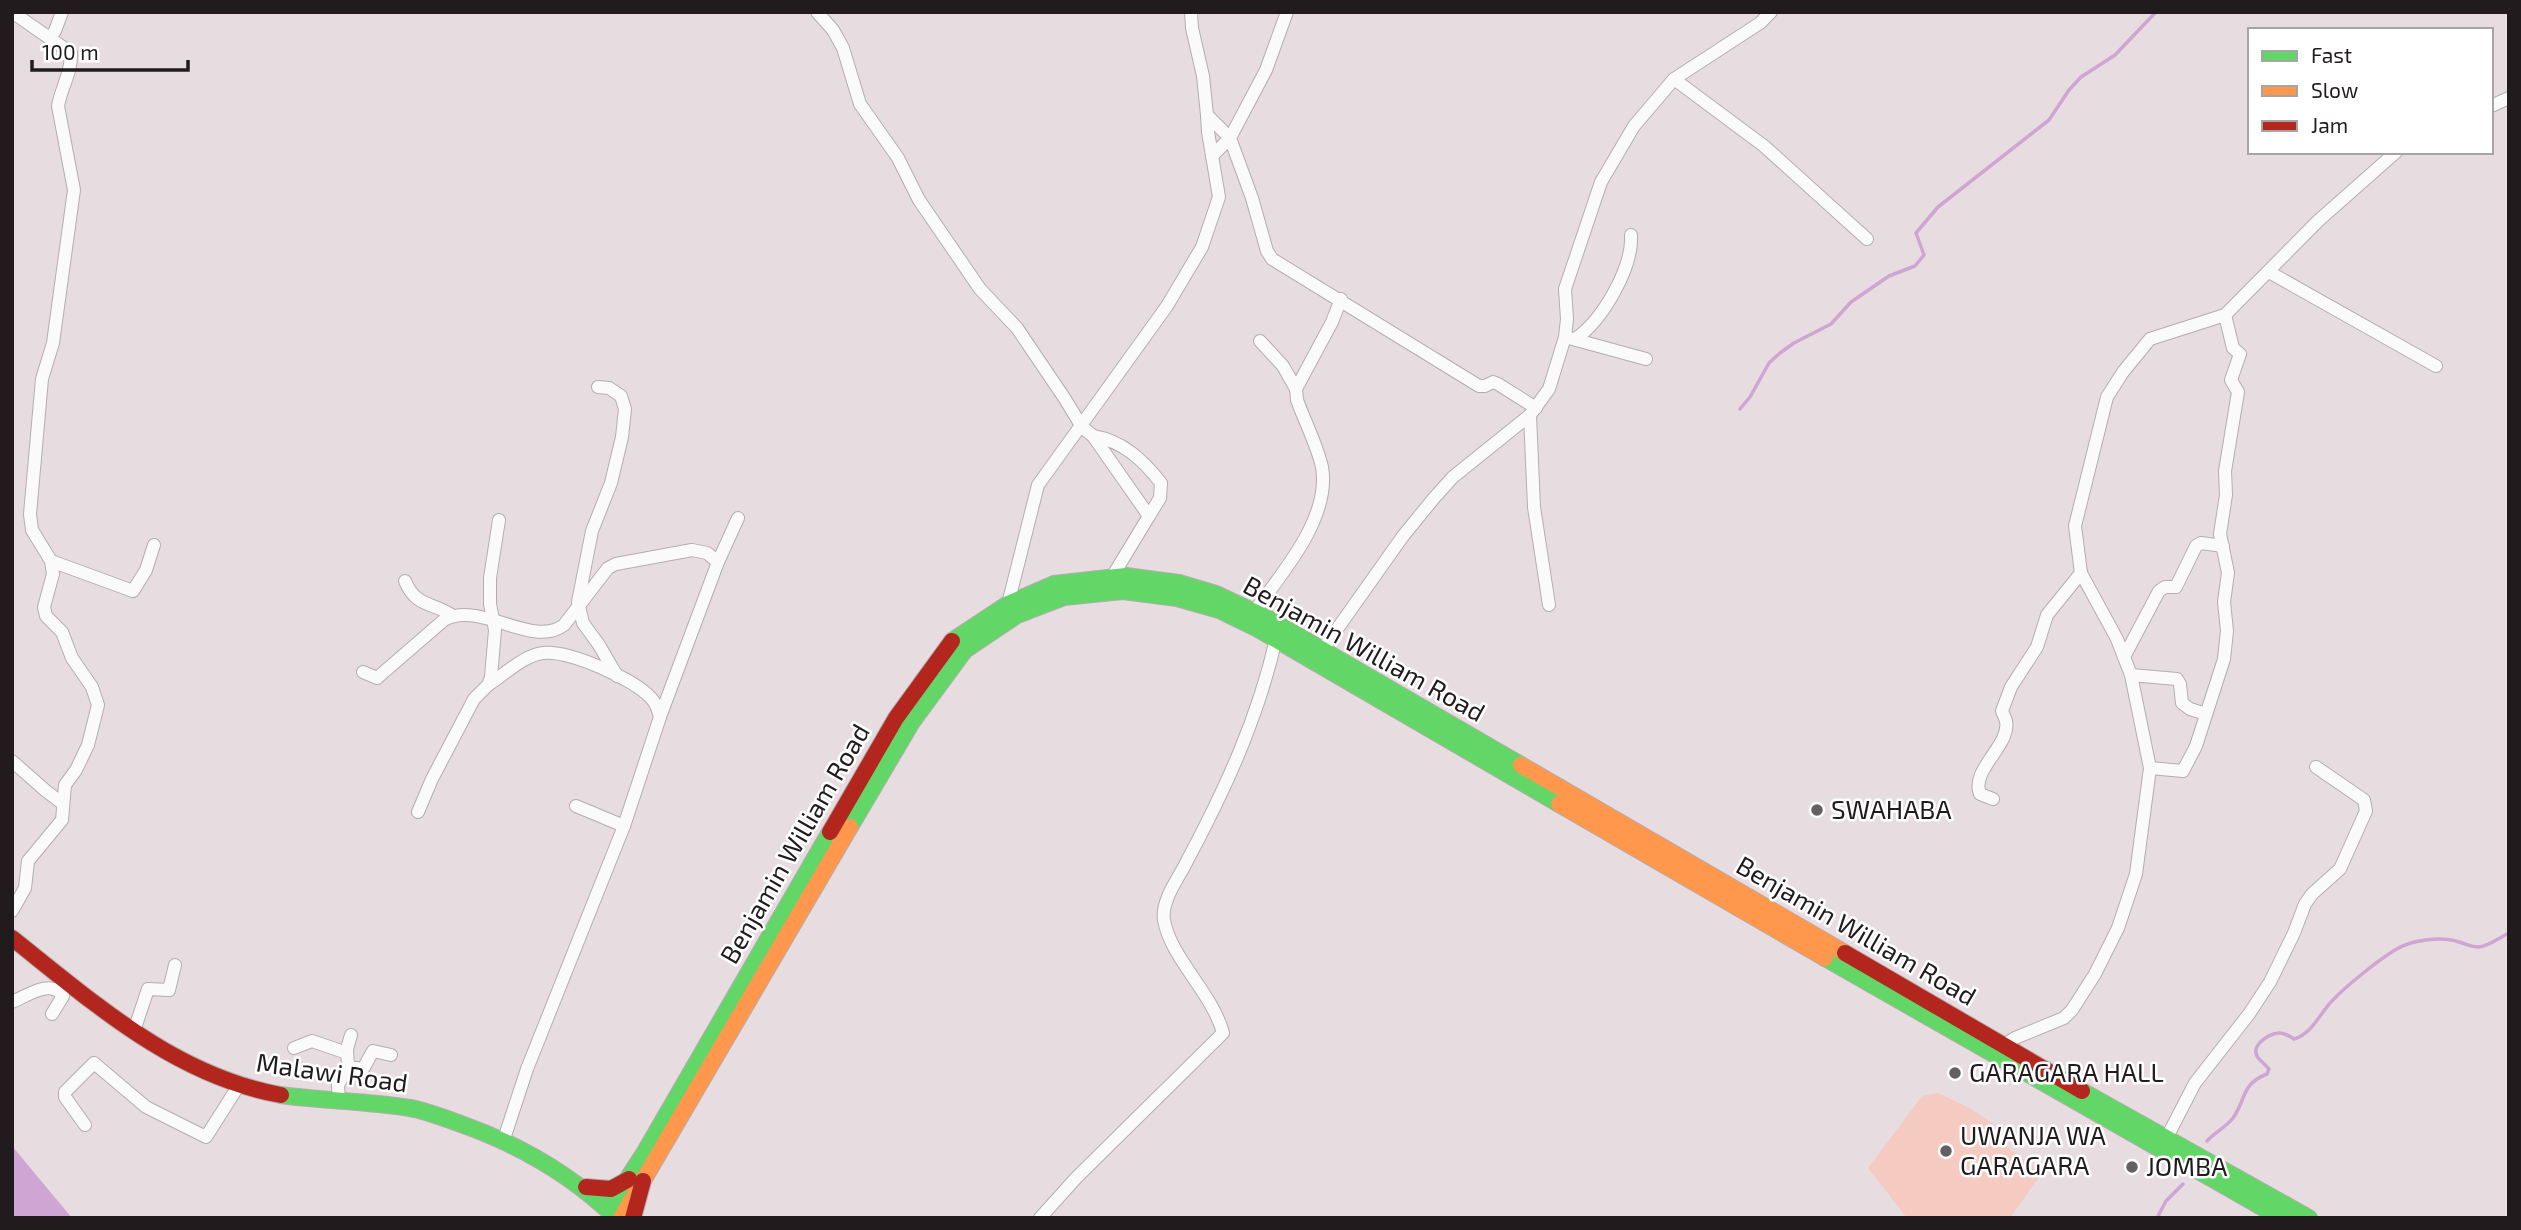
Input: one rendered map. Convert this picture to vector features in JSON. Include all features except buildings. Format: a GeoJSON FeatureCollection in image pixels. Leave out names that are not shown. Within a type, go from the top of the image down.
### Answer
{"type":"FeatureCollection","features":[{"type":"Feature","properties":{"kind":"main road","name":"Benjamin William Road"},"geometry":{"type":"LineString","coordinates":[[615,1215],[912,722],[964,650],[1017,615],[1064,597],[1113,584],[1126,576],[1178,583],[1216,594],[1254,612],[1318,656],[1767,925],[2281,1218]]}},
{"type":"Feature","properties":{"kind":"main road","name":"Benjamin William Road"},"geometry":{"type":"LineString","coordinates":[[636,1180],[896,718],[951,642],[1008,604],[1055,584],[1113,584],[1123,591],[1177,598],[1209,606],[1318,656],[2309,1218]]}},
{"type":"Feature","properties":{"kind":"main road","name":"Malawi Road"},"geometry":{"type":"LineString","coordinates":[[12,939],[134,1031],[185,1063],[239,1085],[339,1101],[403,1107],[430,1113],[504,1139],[550,1163],[586,1187],[615,1215]]}},
{"type":"Feature","properties":{"kind":"main road"},"geometry":{"type":"LineString","coordinates":[[586,1187],[611,1189],[636,1180],[633,1218]]}},
{"type":"Feature","properties":{"kind":"street"},"geometry":{"type":"LineString","coordinates":[[12,12],[71,53],[71,64],[58,106],[74,190],[52,343],[41,379],[31,494],[32,530],[51,561],[53,574],[44,607],[46,616],[59,627],[72,658],[92,687],[98,705],[88,745],[65,785],[62,820],[28,861],[25,888],[12,911]]}},
{"type":"Feature","properties":{"kind":"street"},"geometry":{"type":"LineString","coordinates":[[50,37],[62,12]]}},
{"type":"Feature","properties":{"kind":"street"},"geometry":{"type":"LineString","coordinates":[[817,12],[844,48],[860,104],[898,158],[919,200],[980,289],[1017,328],[1082,427],[1093,436],[1149,516]]}},
{"type":"Feature","properties":{"kind":"street"},"geometry":{"type":"LineString","coordinates":[[1008,604],[1035,493],[1167,306],[1202,247],[1219,197],[1209,139],[1203,76],[1192,29],[1191,12]]}},
{"type":"Feature","properties":{"kind":"street"},"geometry":{"type":"LineString","coordinates":[[1212,156],[1266,69],[1287,12]]}},
{"type":"Feature","properties":{"kind":"street"},"geometry":{"type":"LineString","coordinates":[[1318,656],[1403,537],[1453,477],[1533,411],[1549,389],[1570,338],[1565,289],[1601,181],[1634,126],[1674,79],[1760,23],[1771,12]]}},
{"type":"Feature","properties":{"kind":"street"},"geometry":{"type":"LineString","coordinates":[[1674,79],[1764,146],[1867,239]]}},
{"type":"Feature","properties":{"kind":"street"},"geometry":{"type":"LineString","coordinates":[[2493,105],[2509,98]]}},
{"type":"Feature","properties":{"kind":"street"},"geometry":{"type":"LineString","coordinates":[[1207,116],[1226,134],[1252,198],[1267,251],[1272,259],[1479,386],[1493,382],[1498,384],[1533,411]]}},
{"type":"Feature","properties":{"kind":"street"},"geometry":{"type":"LineString","coordinates":[[1209,139],[1226,134]]}},
{"type":"Feature","properties":{"kind":"street"},"geometry":{"type":"LineString","coordinates":[[2004,1045],[2068,1015],[2095,974],[2118,928],[2136,874],[2150,768],[2131,674],[2081,573],[2075,526],[2108,397],[2123,372],[2150,339],[2225,315],[2318,221],[2394,154]]}},
{"type":"Feature","properties":{"kind":"street"},"geometry":{"type":"LineString","coordinates":[[1570,338],[1593,323],[1615,287],[1629,260],[1631,236]]}},
{"type":"Feature","properties":{"kind":"street"},"geometry":{"type":"LineString","coordinates":[[2269,272],[2436,366]]}},
{"type":"Feature","properties":{"kind":"street"},"geometry":{"type":"LineString","coordinates":[[1296,389],[1332,322],[1341,299]]}},
{"type":"Feature","properties":{"kind":"street"},"geometry":{"type":"LineString","coordinates":[[2150,768],[2183,771],[2196,746],[2224,659],[2227,631],[2224,602],[2228,573],[2220,534],[2226,495],[2225,471],[2238,392],[2231,380],[2240,357],[2239,352],[2233,348],[2225,315]]}},
{"type":"Feature","properties":{"kind":"street"},"geometry":{"type":"LineString","coordinates":[[1570,338],[1646,359]]}},
{"type":"Feature","properties":{"kind":"street"},"geometry":{"type":"LineString","coordinates":[[1254,612],[1292,560],[1321,508],[1322,467],[1297,400],[1296,389],[1283,366],[1260,341]]}},
{"type":"Feature","properties":{"kind":"street"},"geometry":{"type":"LineString","coordinates":[[598,387],[609,388],[621,396],[625,409],[625,425],[611,483],[592,531],[578,608],[583,623],[617,676]]}},
{"type":"Feature","properties":{"kind":"street"},"geometry":{"type":"LineString","coordinates":[[1533,411],[1534,507],[1549,605]]}},
{"type":"Feature","properties":{"kind":"street"},"geometry":{"type":"LineString","coordinates":[[1093,436],[1106,438],[1135,454],[1161,483],[1160,498],[1113,584]]}},
{"type":"Feature","properties":{"kind":"street"},"geometry":{"type":"LineString","coordinates":[[504,1139],[527,1069],[624,826],[660,717],[718,562],[738,518]]}},
{"type":"Feature","properties":{"kind":"street"},"geometry":{"type":"LineString","coordinates":[[488,685],[494,666],[490,578],[499,520]]}},
{"type":"Feature","properties":{"kind":"street"},"geometry":{"type":"LineString","coordinates":[[2124,657],[2159,591],[2165,587],[2176,587],[2196,546],[2201,543],[2223,546]]}},
{"type":"Feature","properties":{"kind":"street"},"geometry":{"type":"LineString","coordinates":[[51,561],[134,591],[146,570],[155,545]]}},
{"type":"Feature","properties":{"kind":"street"},"geometry":{"type":"LineString","coordinates":[[363,672],[377,678],[444,620],[453,616],[464,614],[550,632],[564,625],[608,568],[616,564],[692,550],[707,553],[718,562]]}},
{"type":"Feature","properties":{"kind":"street"},"geometry":{"type":"LineString","coordinates":[[1993,799],[1980,794],[1978,787],[1989,758],[2003,741],[2006,719],[2002,711],[2011,687],[2037,647],[2047,615],[2081,573]]}},
{"type":"Feature","properties":{"kind":"street"},"geometry":{"type":"LineString","coordinates":[[405,581],[413,596],[431,607],[448,611],[453,616]]}},
{"type":"Feature","properties":{"kind":"street"},"geometry":{"type":"LineString","coordinates":[[1043,1216],[1076,1178],[1223,1033],[1216,1013],[1168,933],[1164,911],[1247,739],[1276,639]]}},
{"type":"Feature","properties":{"kind":"street"},"geometry":{"type":"LineString","coordinates":[[418,811],[474,699],[488,685],[530,657],[542,653],[583,658],[649,695],[656,704],[660,717]]}},
{"type":"Feature","properties":{"kind":"street"},"geometry":{"type":"LineString","coordinates":[[2131,674],[2177,679],[2182,703],[2190,709],[2206,714]]}},
{"type":"Feature","properties":{"kind":"street"},"geometry":{"type":"LineString","coordinates":[[12,761],[62,803]]}},
{"type":"Feature","properties":{"kind":"street"},"geometry":{"type":"LineString","coordinates":[[2166,1139],[2195,1083],[2249,1014],[2270,982],[2305,904],[2312,894],[2340,869],[2366,811],[2364,800],[2316,767]]}},
{"type":"Feature","properties":{"kind":"street"},"geometry":{"type":"LineString","coordinates":[[576,806],[624,826]]}},
{"type":"Feature","properties":{"kind":"street"},"geometry":{"type":"LineString","coordinates":[[134,1031],[148,989],[169,990],[175,965]]}},
{"type":"Feature","properties":{"kind":"street"},"geometry":{"type":"LineString","coordinates":[[12,1002],[44,988],[59,990],[62,996],[52,1014]]}},
{"type":"Feature","properties":{"kind":"street"},"geometry":{"type":"LineString","coordinates":[[339,1101],[338,1085],[348,1067],[347,1053],[351,1035]]}},
{"type":"Feature","properties":{"kind":"street"},"geometry":{"type":"LineString","coordinates":[[294,1048],[312,1041],[347,1053]]}},
{"type":"Feature","properties":{"kind":"street"},"geometry":{"type":"LineString","coordinates":[[348,1067],[363,1069],[375,1050],[391,1055]]}},
{"type":"Feature","properties":{"kind":"street"},"geometry":{"type":"LineString","coordinates":[[85,1125],[65,1097],[65,1092],[94,1063],[146,1107],[206,1137],[239,1085]]}},
{"type":"Feature","properties":{"kind":"shaded area","name":"UWANJA WA GARAGARA"},"geometry":{"type":"Polygon","coordinates":[[[1938,1093],[1971,1109],[1995,1125],[1990,1134],[2042,1173],[2010,1218],[1907,1218],[1868,1168],[1922,1096],[1938,1093]]]}},
{"type":"Feature","properties":{"kind":"shaded area"},"geometry":{"type":"Polygon","coordinates":[[[12,1146],[72,1218],[12,1218],[12,1146]]]}},
{"type":"Feature","properties":{"kind":"waterway"},"geometry":{"type":"LineString","coordinates":[[1740,409],[1769,363],[1780,353],[1831,324],[1851,302],[1889,276],[1915,266],[1924,255],[1916,233],[1938,207],[2049,120],[2081,77],[2115,55],[2156,12]]}},
{"type":"Feature","properties":{"kind":"waterway"},"geometry":{"type":"LineString","coordinates":[[2207,1141],[2233,1118],[2248,1088],[2267,1074],[2269,1069],[2256,1052],[2256,1048],[2266,1038],[2280,1033],[2294,1039],[2306,1033],[2345,988],[2401,947],[2417,941],[2435,939],[2479,947],[2509,933]]}},
{"type":"Feature","properties":{"kind":"waterway"},"geometry":{"type":"LineString","coordinates":[[2157,1218],[2166,1201],[2183,1184]]}},
{"type":"Feature","properties":{"kind":"traffic: fast"},"geometry":{"type":"LineString","coordinates":[[952,641],[1008,604],[1054,584],[1126,576],[1179,583],[1216,594],[1269,619],[1521,765]]}},
{"type":"Feature","properties":{"kind":"traffic: fast"},"geometry":{"type":"LineString","coordinates":[[850,827],[912,722],[965,650],[1017,615],[1064,597],[1123,591],[1177,598],[1219,610],[1258,629],[1559,804]]}},
{"type":"Feature","properties":{"kind":"traffic: fast"},"geometry":{"type":"LineString","coordinates":[[608,1209],[646,1150],[830,832]]}},
{"type":"Feature","properties":{"kind":"traffic: fast"},"geometry":{"type":"LineString","coordinates":[[1825,958],[2281,1218]]}},
{"type":"Feature","properties":{"kind":"traffic: fast"},"geometry":{"type":"LineString","coordinates":[[2082,1091],[2309,1218]]}},
{"type":"Feature","properties":{"kind":"traffic: fast"},"geometry":{"type":"LineString","coordinates":[[281,1095],[410,1108],[461,1124],[504,1141],[544,1162],[563,1174],[616,1218]]}},
{"type":"Feature","properties":{"kind":"traffic: slow"},"geometry":{"type":"LineString","coordinates":[[1521,765],[1845,953]]}},
{"type":"Feature","properties":{"kind":"traffic: slow"},"geometry":{"type":"LineString","coordinates":[[1559,804],[1825,958]]}},
{"type":"Feature","properties":{"kind":"traffic: slow"},"geometry":{"type":"LineString","coordinates":[[621,1218],[850,827]]}},
{"type":"Feature","properties":{"kind":"traffic: jam"},"geometry":{"type":"LineString","coordinates":[[830,832],[896,718],[952,641]]}},
{"type":"Feature","properties":{"kind":"traffic: jam"},"geometry":{"type":"LineString","coordinates":[[12,938],[105,1011],[171,1054],[206,1072],[281,1095]]}},
{"type":"Feature","properties":{"kind":"traffic: jam"},"geometry":{"type":"LineString","coordinates":[[1845,953],[2082,1091]]}},
{"type":"Feature","properties":{"kind":"traffic: jam"},"geometry":{"type":"LineString","coordinates":[[586,1187],[611,1189],[629,1179]]}},
{"type":"Feature","properties":{"kind":"traffic: jam"},"geometry":{"type":"LineString","coordinates":[[633,1218],[643,1181]]}},
{"type":"Feature","properties":{"kind":"place","name":"SWAHABA"},"geometry":{"type":"Point","coordinates":[1817,810]}},
{"type":"Feature","properties":{"kind":"place","name":"GARAGARA HALL"},"geometry":{"type":"Point","coordinates":[1955,1073]}},
{"type":"Feature","properties":{"kind":"place","name":"UWANJA WA GARAGARA"},"geometry":{"type":"Point","coordinates":[1946,1151]}},
{"type":"Feature","properties":{"kind":"place","name":"JOMBA"},"geometry":{"type":"Point","coordinates":[2132,1167]}}]}
